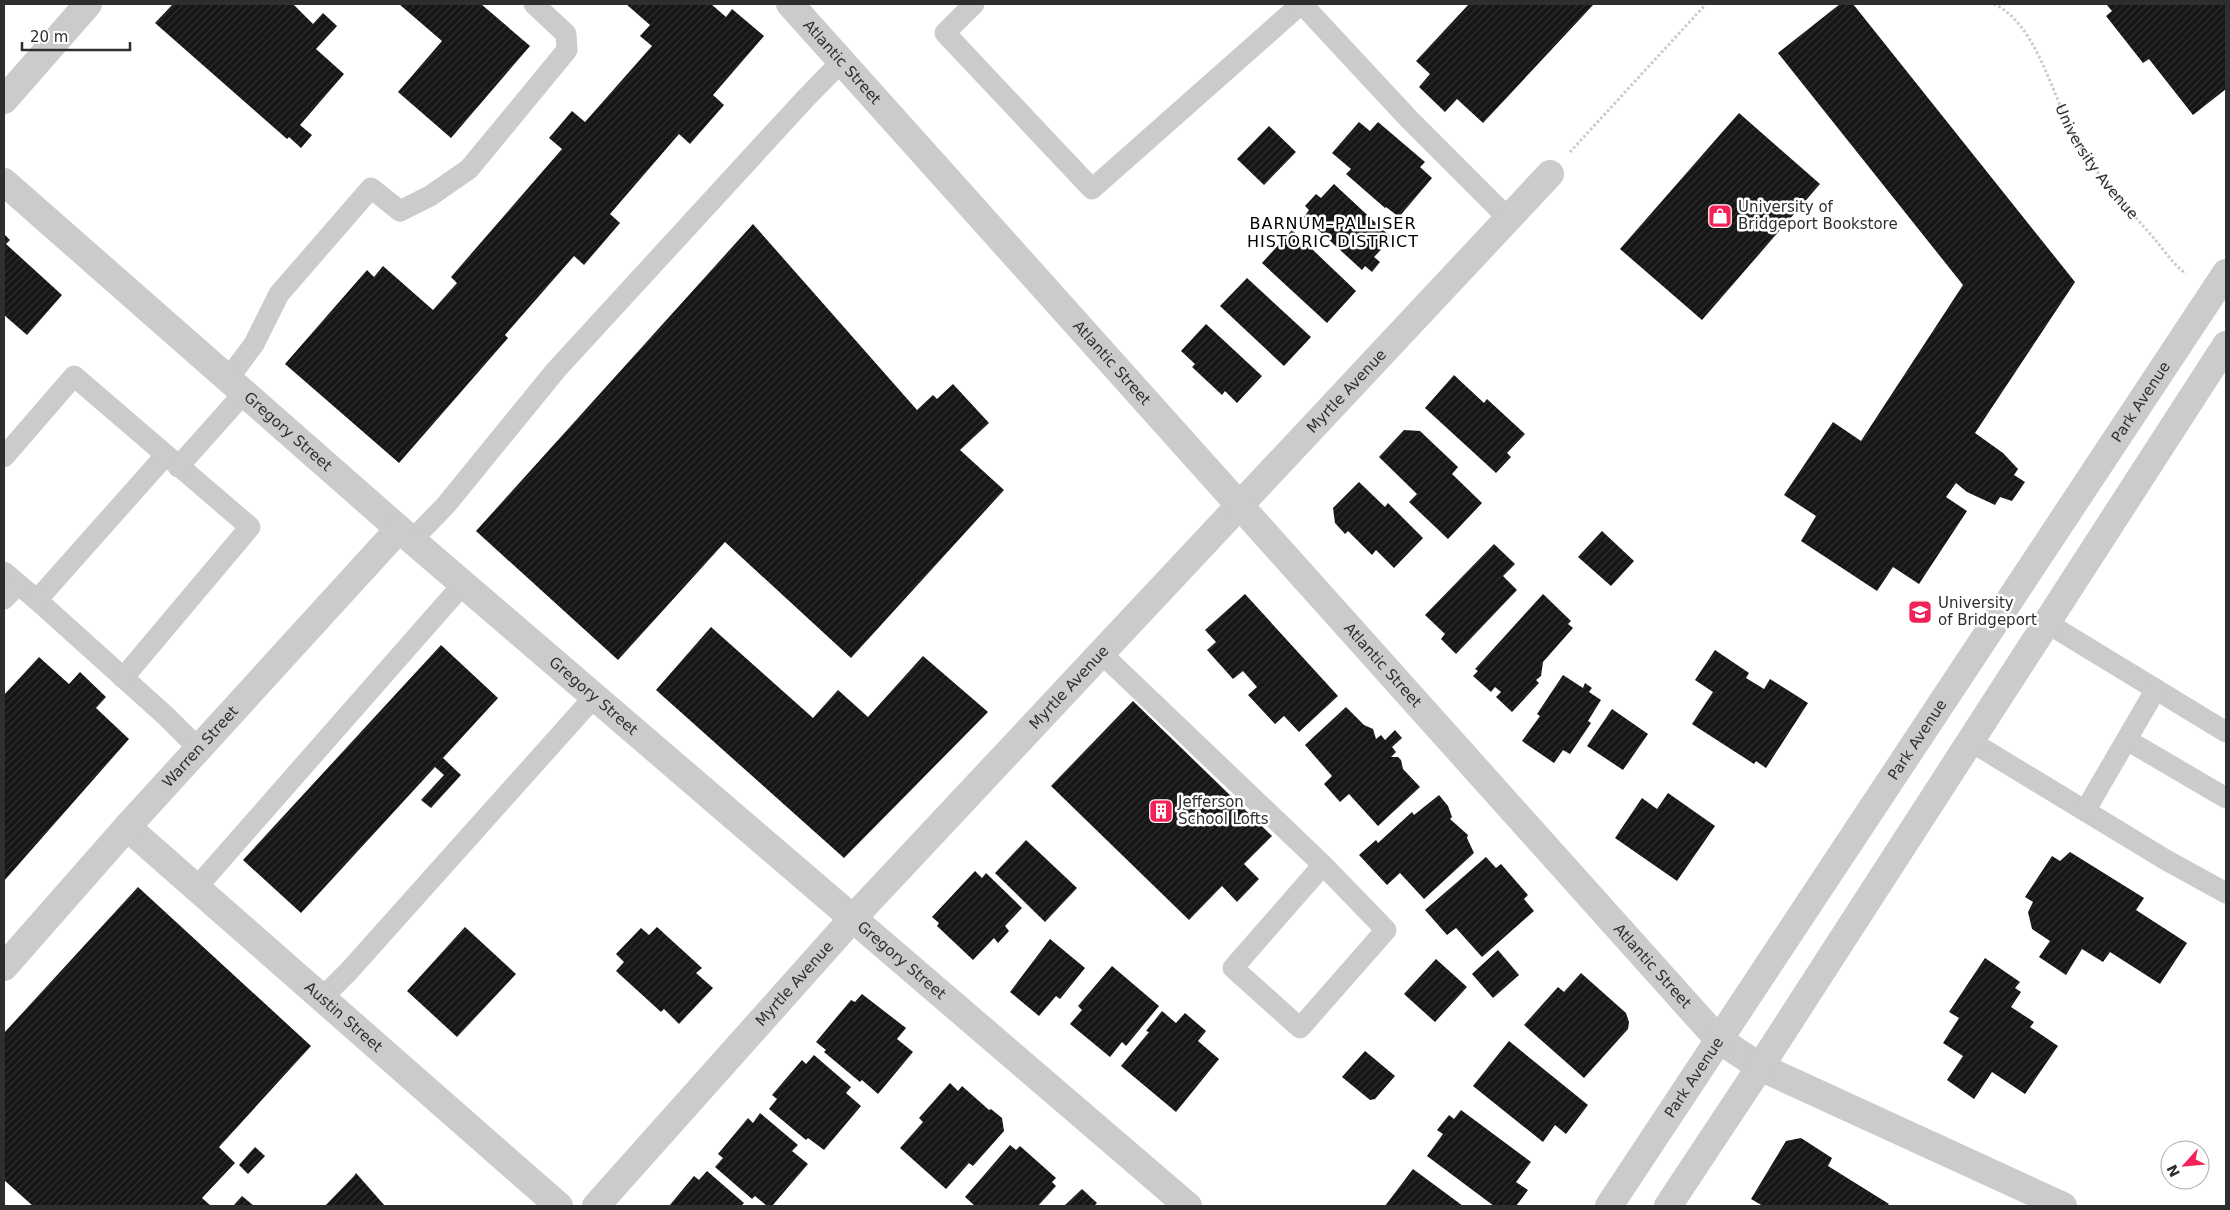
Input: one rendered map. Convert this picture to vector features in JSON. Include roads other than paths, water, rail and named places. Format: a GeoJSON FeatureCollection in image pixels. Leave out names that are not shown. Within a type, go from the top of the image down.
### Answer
{"type":"FeatureCollection","features":[{"type":"Feature","properties":{"kind":"street"},"geometry":{"type":"LineString","coordinates":[[4,100],[88,4]]}},
{"type":"Feature","properties":{"kind":"street","name":"Atlantic Street"},"geometry":{"type":"LineString","coordinates":[[790,4],[1718,1039],[1760,1066],[2063,1206]]}},
{"type":"Feature","properties":{"kind":"street","name":"Myrtle Avenue"},"geometry":{"type":"LineString","coordinates":[[596,1206],[853,918],[1550,174]]}},
{"type":"Feature","properties":{"kind":"street","name":"Gregory Street"},"geometry":{"type":"LineString","coordinates":[[4,182],[406,535],[1188,1206]]}},
{"type":"Feature","properties":{"kind":"street","name":"Park Avenue"},"geometry":{"type":"LineString","coordinates":[[1609,1206],[1718,1039],[2222,289]]}},
{"type":"Feature","properties":{"kind":"street"},"geometry":{"type":"LineString","coordinates":[[1668,1206],[2226,345]]}},
{"type":"Feature","properties":{"kind":"street","name":"Warren Street"},"geometry":{"type":"LineString","coordinates":[[4,967],[127,827],[199,749],[406,535]]}},
{"type":"Feature","properties":{"kind":"street","name":"Austin Street"},"geometry":{"type":"LineString","coordinates":[[127,827],[559,1206]]}},
{"type":"Feature","properties":{"kind":"lane"},"geometry":{"type":"LineString","coordinates":[[37,600],[171,462],[236,386],[279,294],[370,188],[400,211],[430,196],[469,169],[568,50],[566,34],[534,4]]}},
{"type":"Feature","properties":{"kind":"lane"},"geometry":{"type":"LineString","coordinates":[[974,4],[945,33],[1092,189],[1302,4],[1408,118],[1509,219]]}},
{"type":"Feature","properties":{"kind":"lane"},"geometry":{"type":"LineString","coordinates":[[406,535],[446,505],[556,370],[842,61]]}},
{"type":"Feature","properties":{"kind":"lane"},"geometry":{"type":"LineString","coordinates":[[4,457],[74,376],[171,462],[250,527],[123,678]]}},
{"type":"Feature","properties":{"kind":"lane"},"geometry":{"type":"LineString","coordinates":[[197,887],[464,584]]}},
{"type":"Feature","properties":{"kind":"lane"},"geometry":{"type":"LineString","coordinates":[[8,585],[37,600],[199,749]]}},
{"type":"Feature","properties":{"kind":"lane"},"geometry":{"type":"LineString","coordinates":[[2047,623],[2226,732]]}},
{"type":"Feature","properties":{"kind":"lane"},"geometry":{"type":"LineString","coordinates":[[1101,653],[1323,865],[1386,930],[1300,1028],[1233,968],[1323,865]]}},
{"type":"Feature","properties":{"kind":"lane"},"geometry":{"type":"LineString","coordinates":[[2085,811],[2156,689]]}},
{"type":"Feature","properties":{"kind":"lane"},"geometry":{"type":"LineString","coordinates":[[321,999],[349,971],[595,696]]}},
{"type":"Feature","properties":{"kind":"lane"},"geometry":{"type":"LineString","coordinates":[[2127,740],[2226,798]]}},
{"type":"Feature","properties":{"kind":"lane"},"geometry":{"type":"LineString","coordinates":[[1970,742],[2166,860],[2226,893]]}},
{"type":"Feature","properties":{"kind":"place","name":"University of Bridgeport Bookstore"},"geometry":{"type":"Point","coordinates":[1720,216]}},
{"type":"Feature","properties":{"kind":"place","name":"University of Bridgeport"},"geometry":{"type":"Point","coordinates":[1920,612]}},
{"type":"Feature","properties":{"kind":"place","name":"Jefferson School Lofts"},"geometry":{"type":"Point","coordinates":[1161,811]}},
{"type":"Feature","properties":{"kind":"district","name":"BARNUM–PALLISER HISTORIC DISTRICT"},"geometry":{"type":"Point","coordinates":[1333,232]}}]}
